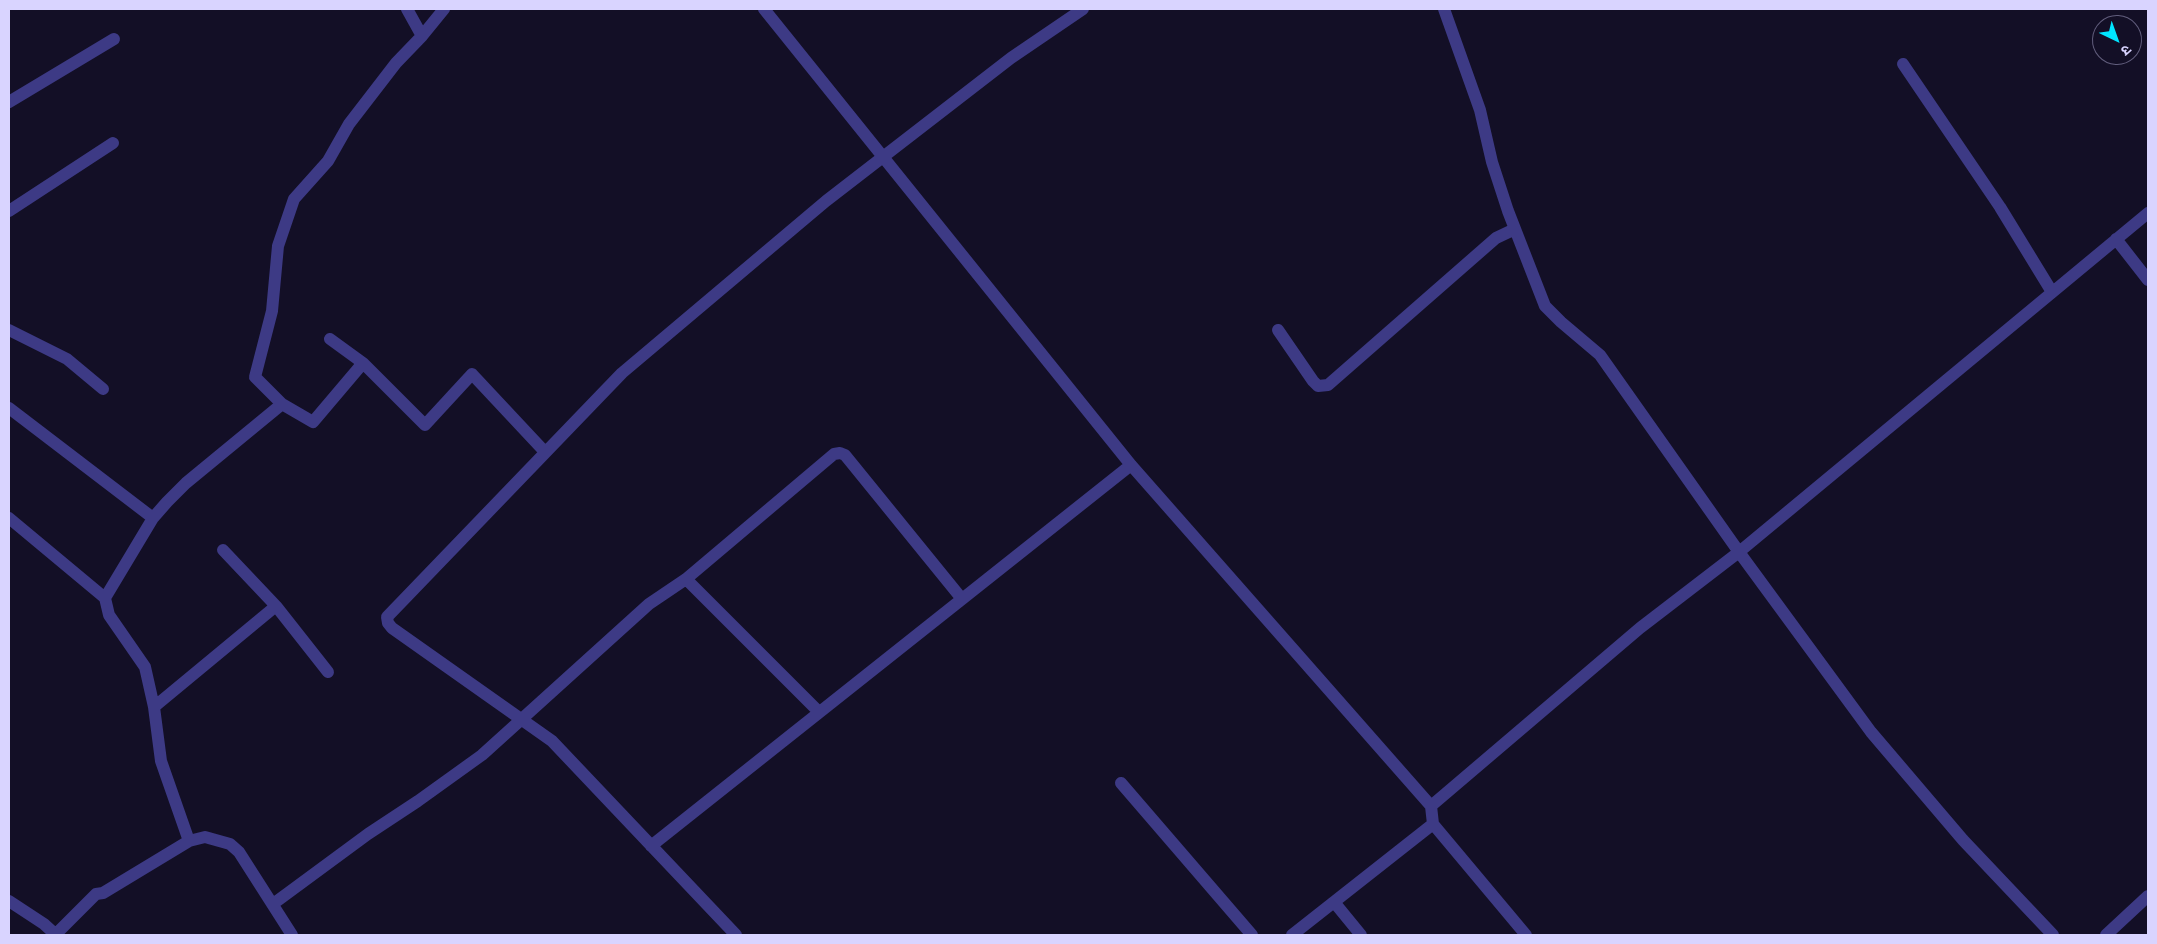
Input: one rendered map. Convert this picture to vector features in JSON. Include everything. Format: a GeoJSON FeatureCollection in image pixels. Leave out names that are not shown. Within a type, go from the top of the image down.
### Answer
{"type":"FeatureCollection","features":[{"type":"Feature","properties":{"kind":"street"},"geometry":{"type":"LineString","coordinates":[[407,9],[422,36]]}},
{"type":"Feature","properties":{"kind":"street"},"geometry":{"type":"LineString","coordinates":[[363,363],[313,422],[282,404],[255,377],[272,311],[278,246],[294,200],[328,160],[349,124],[396,63],[444,9]]}},
{"type":"Feature","properties":{"kind":"street"},"geometry":{"type":"LineString","coordinates":[[764,9],[1131,465],[1431,806],[1433,824],[1526,935]]}},
{"type":"Feature","properties":{"kind":"street"},"geometry":{"type":"LineString","coordinates":[[736,935],[559,748],[392,628],[388,623],[387,617],[622,372],[788,232],[883,157],[1011,58],[1083,9]]}},
{"type":"Feature","properties":{"kind":"street"},"geometry":{"type":"LineString","coordinates":[[1444,9],[1480,110],[1492,162],[1515,229],[1545,306],[1560,322],[1600,355],[1739,552],[1871,732],[1963,840],[2053,935]]}},
{"type":"Feature","properties":{"kind":"street"},"geometry":{"type":"LineString","coordinates":[[9,102],[114,38]]}},
{"type":"Feature","properties":{"kind":"street"},"geometry":{"type":"LineString","coordinates":[[1903,64],[2000,207],[2052,292]]}},
{"type":"Feature","properties":{"kind":"street"},"geometry":{"type":"LineString","coordinates":[[9,211],[113,143]]}},
{"type":"Feature","properties":{"kind":"street"},"geometry":{"type":"LineString","coordinates":[[1431,806],[1640,628],[1739,552],[2148,213]]}},
{"type":"Feature","properties":{"kind":"street"},"geometry":{"type":"LineString","coordinates":[[1278,330],[1313,381],[1318,386],[1328,385],[1496,238],[1515,229]]}},
{"type":"Feature","properties":{"kind":"street"},"geometry":{"type":"LineString","coordinates":[[2116,239],[2148,280]]}},
{"type":"Feature","properties":{"kind":"street"},"geometry":{"type":"LineString","coordinates":[[9,330],[67,359],[103,388]]}},
{"type":"Feature","properties":{"kind":"street"},"geometry":{"type":"LineString","coordinates":[[330,339],[363,363],[425,426],[472,374],[545,452]]}},
{"type":"Feature","properties":{"kind":"street"},"geometry":{"type":"LineString","coordinates":[[105,598],[153,518],[186,484],[282,404]]}},
{"type":"Feature","properties":{"kind":"street"},"geometry":{"type":"LineString","coordinates":[[9,408],[153,518]]}},
{"type":"Feature","properties":{"kind":"street"},"geometry":{"type":"LineString","coordinates":[[273,904],[368,834],[482,755],[649,604],[686,579],[834,454],[840,453],[845,455],[962,599]]}},
{"type":"Feature","properties":{"kind":"street"},"geometry":{"type":"LineString","coordinates":[[651,846],[1131,465]]}},
{"type":"Feature","properties":{"kind":"street"},"geometry":{"type":"LineString","coordinates":[[9,518],[105,598],[109,615],[146,667],[154,707],[161,762],[189,841]]}},
{"type":"Feature","properties":{"kind":"street"},"geometry":{"type":"LineString","coordinates":[[223,550],[276,606],[328,672]]}},
{"type":"Feature","properties":{"kind":"street"},"geometry":{"type":"LineString","coordinates":[[686,579],[820,712]]}},
{"type":"Feature","properties":{"kind":"street"},"geometry":{"type":"LineString","coordinates":[[154,707],[276,606]]}},
{"type":"Feature","properties":{"kind":"street"},"geometry":{"type":"LineString","coordinates":[[1121,783],[1252,935]]}},
{"type":"Feature","properties":{"kind":"street"},"geometry":{"type":"LineString","coordinates":[[1292,935],[1433,824]]}},
{"type":"Feature","properties":{"kind":"street"},"geometry":{"type":"LineString","coordinates":[[9,901],[44,924],[55,935],[96,894],[103,893],[189,841],[205,837],[230,844],[240,852],[292,935]]}},
{"type":"Feature","properties":{"kind":"street"},"geometry":{"type":"LineString","coordinates":[[2106,935],[2148,896]]}},
{"type":"Feature","properties":{"kind":"street"},"geometry":{"type":"LineString","coordinates":[[1334,902],[1361,935]]}}]}
